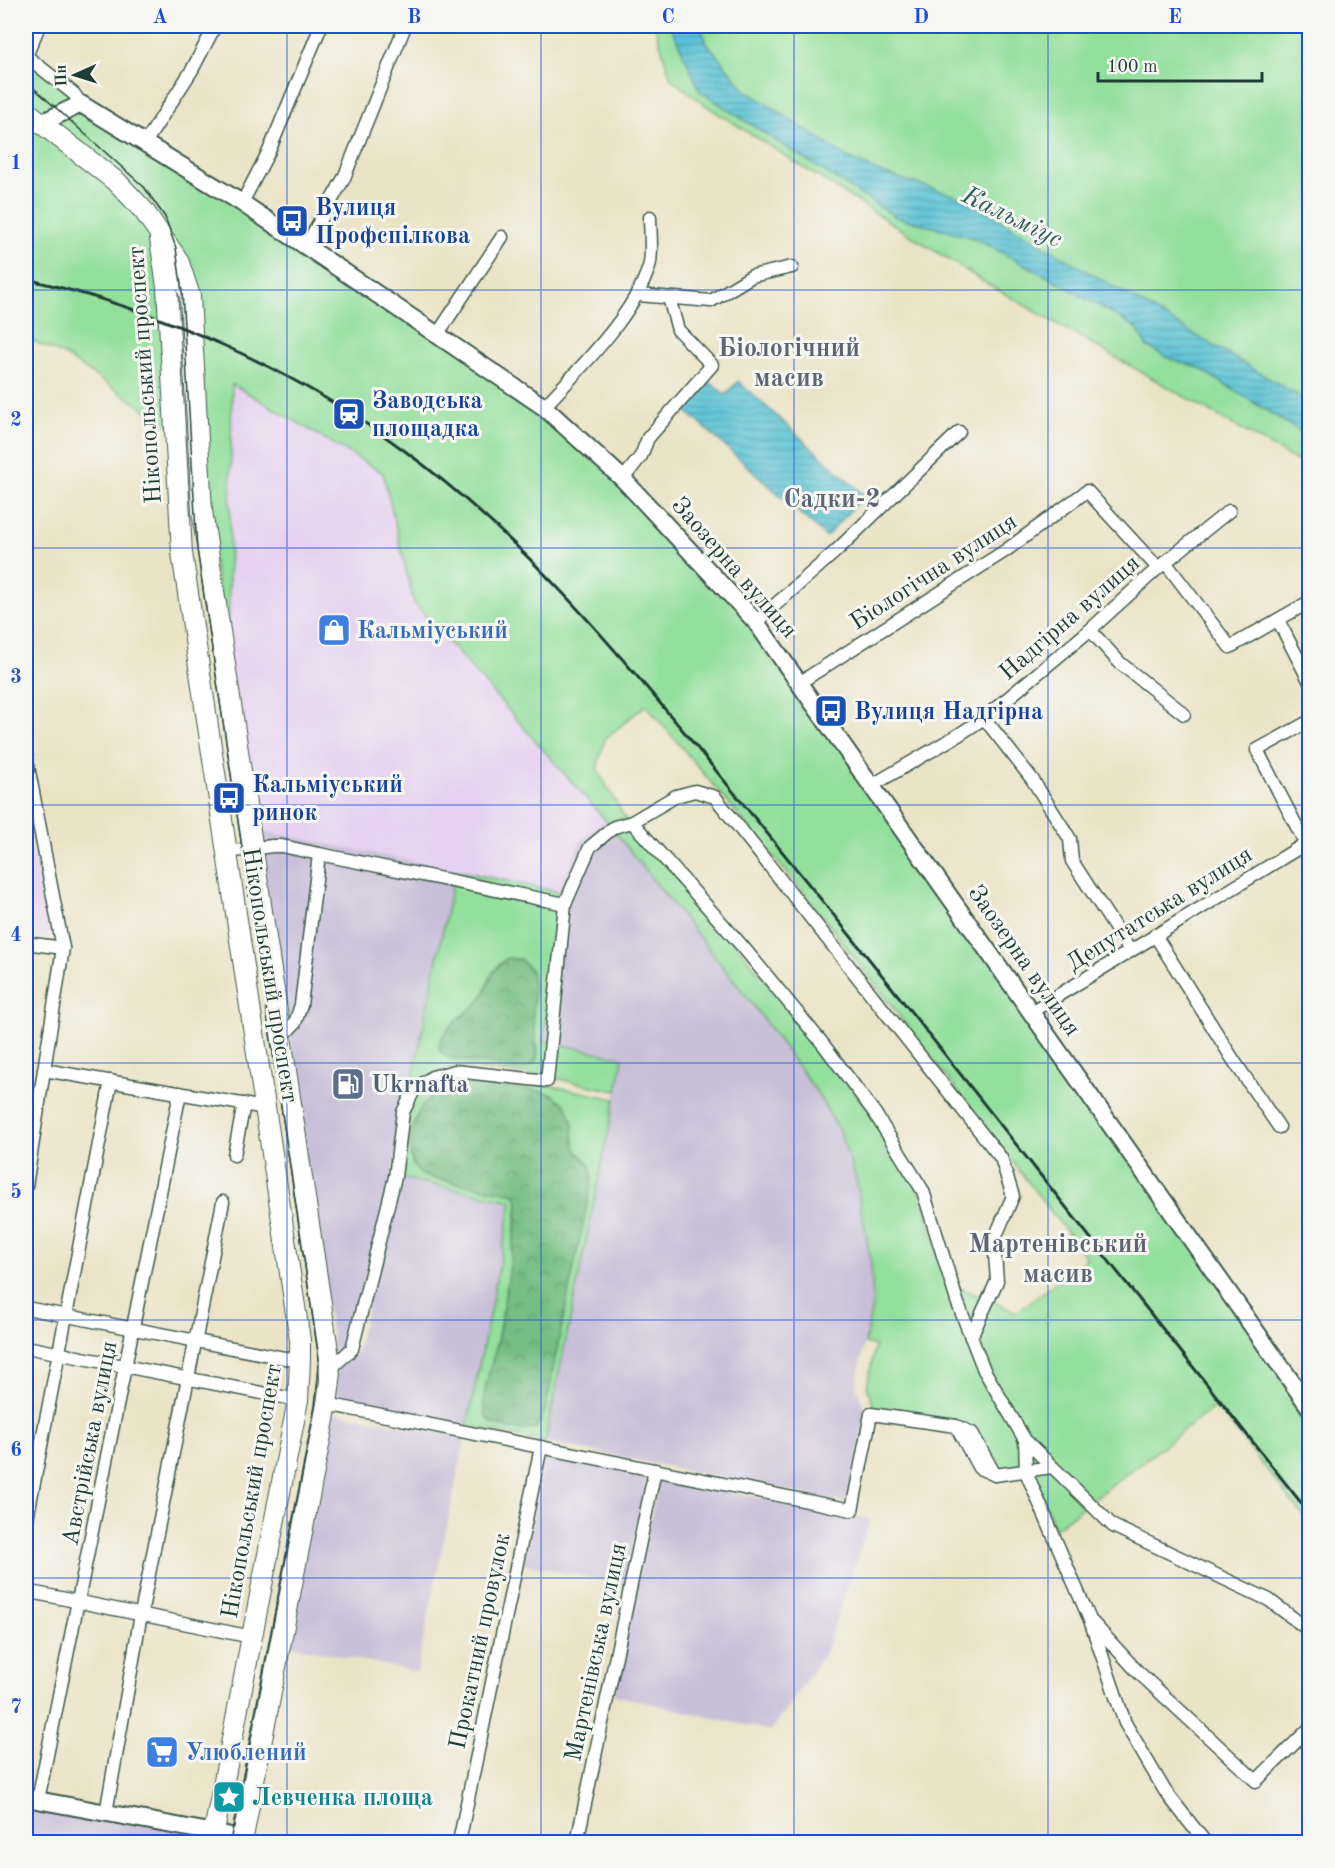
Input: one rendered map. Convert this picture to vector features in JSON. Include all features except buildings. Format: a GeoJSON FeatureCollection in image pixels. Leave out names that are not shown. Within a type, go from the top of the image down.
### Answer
{"type":"FeatureCollection","features":[{"type":"Feature","properties":{"kind":"main road"},"geometry":{"type":"LineString","coordinates":[[30,121],[118,183],[144,211],[159,233]]}},
{"type":"Feature","properties":{"kind":"main road","name":"Нікопольський проспект"},"geometry":{"type":"LineString","coordinates":[[159,233],[178,260],[190,296],[202,511],[330,1369],[327,1404],[242,1840]]}},
{"type":"Feature","properties":{"kind":"main road","name":"Нікопольський проспект"},"geometry":{"type":"LineString","coordinates":[[159,233],[168,287],[182,553],[300,1340],[298,1400],[212,1838]]}},
{"type":"Feature","properties":{"kind":"main road"},"geometry":{"type":"LineString","coordinates":[[265,1108],[292,1113]]}},
{"type":"Feature","properties":{"kind":"street"},"geometry":{"type":"LineString","coordinates":[[26,56],[39,26]]}},
{"type":"Feature","properties":{"kind":"street"},"geometry":{"type":"LineString","coordinates":[[146,143],[192,70],[215,26]]}},
{"type":"Feature","properties":{"kind":"street"},"geometry":{"type":"LineString","coordinates":[[242,203],[269,151],[321,26]]}},
{"type":"Feature","properties":{"kind":"street"},"geometry":{"type":"LineString","coordinates":[[306,246],[344,178],[405,26]]}},
{"type":"Feature","properties":{"kind":"street","name":"Заозерна вулиця"},"geometry":{"type":"LineString","coordinates":[[26,56],[74,94],[81,104],[242,203],[544,407],[623,479],[756,622],[1310,1408]]}},
{"type":"Feature","properties":{"kind":"street"},"geometry":{"type":"LineString","coordinates":[[30,121],[81,104]]}},
{"type":"Feature","properties":{"kind":"street"},"geometry":{"type":"LineString","coordinates":[[544,407],[597,350],[638,295],[650,265],[650,217]]}},
{"type":"Feature","properties":{"kind":"street"},"geometry":{"type":"LineString","coordinates":[[437,335],[502,237]]}},
{"type":"Feature","properties":{"kind":"street"},"geometry":{"type":"LineString","coordinates":[[638,295],[711,302],[752,276],[792,267]]}},
{"type":"Feature","properties":{"kind":"street"},"geometry":{"type":"LineString","coordinates":[[623,479],[641,456],[648,438],[712,365],[678,330],[669,298]]}},
{"type":"Feature","properties":{"kind":"street"},"geometry":{"type":"LineString","coordinates":[[756,622],[836,551],[959,432]]}},
{"type":"Feature","properties":{"kind":"street","name":"Біологічна вулиця"},"geometry":{"type":"LineString","coordinates":[[799,683],[1005,551],[1087,491],[1161,565]]}},
{"type":"Feature","properties":{"kind":"street","name":"Надгірна вулиця"},"geometry":{"type":"LineString","coordinates":[[872,786],[984,718],[1090,630],[1161,565],[1229,511]]}},
{"type":"Feature","properties":{"kind":"street"},"geometry":{"type":"LineString","coordinates":[[1161,565],[1230,647],[1309,602]]}},
{"type":"Feature","properties":{"kind":"street"},"geometry":{"type":"LineString","coordinates":[[1278,620],[1310,682]]}},
{"type":"Feature","properties":{"kind":"street"},"geometry":{"type":"LineString","coordinates":[[1090,630],[1120,663],[1184,714]]}},
{"type":"Feature","properties":{"kind":"street"},"geometry":{"type":"LineString","coordinates":[[984,718],[1032,779],[1070,839],[1072,861],[1130,951]]}},
{"type":"Feature","properties":{"kind":"street"},"geometry":{"type":"LineString","coordinates":[[1308,845],[1257,750],[1310,721]]}},
{"type":"Feature","properties":{"kind":"street"},"geometry":{"type":"LineString","coordinates":[[26,756],[63,948],[26,1186]]}},
{"type":"Feature","properties":{"kind":"street"},"geometry":{"type":"LineString","coordinates":[[330,1369],[352,1349],[395,1177],[403,1112],[414,1090],[432,1077],[455,1071],[547,1081],[565,904],[590,847],[614,827],[632,822],[676,796],[696,791],[715,797],[1001,1158],[1013,1196],[994,1240],[997,1281],[971,1337]]}},
{"type":"Feature","properties":{"kind":"street"},"geometry":{"type":"LineString","coordinates":[[26,822],[39,824]]}},
{"type":"Feature","properties":{"kind":"street"},"geometry":{"type":"LineString","coordinates":[[632,822],[824,1044],[874,1112],[923,1191],[957,1301],[984,1370],[1025,1440],[1113,1526],[1269,1600],[1310,1631]]}},
{"type":"Feature","properties":{"kind":"street","name":"Депутатська вулиця"},"geometry":{"type":"LineString","coordinates":[[1030,1012],[1308,845]]}},
{"type":"Feature","properties":{"kind":"street"},"geometry":{"type":"LineString","coordinates":[[227,852],[282,846],[565,904]]}},
{"type":"Feature","properties":{"kind":"street"},"geometry":{"type":"LineString","coordinates":[[281,1038],[295,1023],[301,1005],[319,854]]}},
{"type":"Feature","properties":{"kind":"street"},"geometry":{"type":"LineString","coordinates":[[1155,935],[1234,1061],[1279,1127]]}},
{"type":"Feature","properties":{"kind":"street"},"geometry":{"type":"LineString","coordinates":[[26,943],[63,948]]}},
{"type":"Feature","properties":{"kind":"street"},"geometry":{"type":"LineString","coordinates":[[44,1070],[265,1108]]}},
{"type":"Feature","properties":{"kind":"street"},"geometry":{"type":"LineString","coordinates":[[26,1524],[111,1081]]}},
{"type":"Feature","properties":{"kind":"street","name":"Австрійська вулиця"},"geometry":{"type":"LineString","coordinates":[[32,1799],[78,1602],[180,1094]]}},
{"type":"Feature","properties":{"kind":"street"},"geometry":{"type":"LineString","coordinates":[[234,1155],[244,1104]]}},
{"type":"Feature","properties":{"kind":"street"},"geometry":{"type":"LineString","coordinates":[[105,1813],[141,1614],[223,1202]]}},
{"type":"Feature","properties":{"kind":"street"},"geometry":{"type":"LineString","coordinates":[[26,1308],[300,1361]]}},
{"type":"Feature","properties":{"kind":"street"},"geometry":{"type":"LineString","coordinates":[[26,1347],[298,1400]]}},
{"type":"Feature","properties":{"kind":"street"},"geometry":{"type":"LineString","coordinates":[[327,1404],[852,1510],[871,1414],[956,1426],[979,1468],[995,1475],[1052,1467]]}},
{"type":"Feature","properties":{"kind":"street"},"geometry":{"type":"LineString","coordinates":[[1025,1440],[1026,1472],[1090,1620],[1125,1723],[1165,1791],[1205,1842]]}},
{"type":"Feature","properties":{"kind":"street","name":"Прокатний провулок"},"geometry":{"type":"LineString","coordinates":[[459,1842],[540,1447]]}},
{"type":"Feature","properties":{"kind":"street","name":"Мартенівська вулиця"},"geometry":{"type":"LineString","coordinates":[[577,1842],[655,1470]]}},
{"type":"Feature","properties":{"kind":"street"},"geometry":{"type":"LineString","coordinates":[[26,1591],[252,1637]]}},
{"type":"Feature","properties":{"kind":"street"},"geometry":{"type":"LineString","coordinates":[[1090,1620],[1137,1671],[1256,1781],[1310,1728]]}},
{"type":"Feature","properties":{"kind":"street"},"geometry":{"type":"LineString","coordinates":[[32,1799],[212,1838],[242,1840]]}},
{"type":"Feature","properties":{"kind":"shaded area","name":"Кальміуський"},"geometry":{"type":"Polygon","coordinates":[[[232,384],[383,473],[414,603],[606,821],[581,840],[559,892],[254,829],[228,658],[232,384]]]}},
{"type":"Feature","properties":{"kind":"shaded area"},"geometry":{"type":"Polygon","coordinates":[[[606,821],[747,997],[816,1091],[840,1132],[856,1179],[871,1263],[873,1301],[856,1386],[866,1414],[848,1503],[545,1442],[623,1058],[544,1042],[559,892],[581,840],[606,821]]]}},
{"type":"Feature","properties":{"kind":"shaded area"},"geometry":{"type":"Polygon","coordinates":[[[254,829],[455,870],[391,1177],[349,1346],[335,1358],[254,829]]]}},
{"type":"Feature","properties":{"kind":"shaded area"},"geometry":{"type":"Polygon","coordinates":[[[26,846],[34,854],[51,939],[26,935],[26,846]]]}},
{"type":"Feature","properties":{"kind":"shaded area"},"geometry":{"type":"Polygon","coordinates":[[[400,1178],[512,1201],[467,1426],[333,1399],[334,1372],[356,1352],[400,1178]]]}},
{"type":"Feature","properties":{"kind":"shaded area"},"geometry":{"type":"Polygon","coordinates":[[[331,1412],[465,1438],[417,1672],[285,1644],[331,1412]]]}},
{"type":"Feature","properties":{"kind":"shaded area"},"geometry":{"type":"Polygon","coordinates":[[[545,1455],[647,1475],[625,1585],[523,1564],[545,1455]]]}},
{"type":"Feature","properties":{"kind":"shaded area"},"geometry":{"type":"Polygon","coordinates":[[[659,1478],[870,1519],[825,1653],[771,1731],[614,1695],[659,1478]]]}},
{"type":"Feature","properties":{"kind":"shaded area"},"geometry":{"type":"Polygon","coordinates":[[[26,1802],[206,1835],[205,1842],[26,1842],[26,1802]]]}},
{"type":"Feature","properties":{"kind":"green space"},"geometry":{"type":"Polygon","coordinates":[[[655,26],[671,26],[700,91],[896,217],[974,238],[1056,281],[1137,328],[1146,346],[1172,360],[1197,367],[1309,437],[1309,468],[984,282],[708,107],[671,79],[655,26]]]}},
{"type":"Feature","properties":{"kind":"green space"},"geometry":{"type":"Polygon","coordinates":[[[700,26],[1309,26],[1309,402],[963,199],[882,173],[851,160],[744,89],[707,43],[700,26]]]}},
{"type":"Feature","properties":{"kind":"green space"},"geometry":{"type":"Polygon","coordinates":[[[26,56],[74,94],[544,407],[756,622],[1309,1408],[1309,1523],[1216,1406],[1055,1528],[1029,1469],[999,1472],[976,1430],[875,1410],[867,1387],[875,1346],[865,1343],[873,1301],[871,1263],[856,1179],[840,1132],[816,1091],[747,997],[606,821],[414,603],[383,473],[232,384],[228,658],[206,510],[194,297],[156,226],[26,109],[26,56]],[[646,705],[605,739],[597,769],[628,823],[741,950],[872,1114],[920,1192],[948,1283],[1017,1312],[1087,1258],[804,893],[646,705]]]}},
{"type":"Feature","properties":{"kind":"green space"},"geometry":{"type":"Polygon","coordinates":[[[39,129],[110,187],[137,215],[155,240],[171,427],[64,355],[26,338],[26,135],[39,129]]]}},
{"type":"Feature","properties":{"kind":"green space"},"geometry":{"type":"Polygon","coordinates":[[[455,870],[559,892],[544,1041],[623,1058],[617,1091],[548,1077],[455,1066],[411,1088],[455,870]],[[508,958],[492,973],[478,1003],[450,1026],[449,1058],[519,1069],[536,1062],[538,1053],[533,1018],[533,985],[530,969],[520,959],[508,958]]]}},
{"type":"Feature","properties":{"kind":"green space"},"geometry":{"type":"Polygon","coordinates":[[[508,958],[524,963],[533,979],[536,1062],[519,1069],[449,1058],[441,1052],[439,1045],[442,1037],[478,1003],[496,968],[508,958]]]}},
{"type":"Feature","properties":{"kind":"green space"},"geometry":{"type":"Polygon","coordinates":[[[455,1075],[547,1085],[615,1099],[545,1442],[467,1426],[512,1201],[400,1178],[403,1138],[414,1099],[433,1081],[455,1075]],[[463,1083],[435,1094],[412,1161],[419,1172],[431,1178],[516,1195],[518,1200],[510,1269],[487,1383],[486,1417],[501,1427],[532,1429],[548,1392],[592,1178],[588,1162],[577,1151],[574,1144],[573,1127],[553,1094],[463,1083]]]}},
{"type":"Feature","properties":{"kind":"green space"},"geometry":{"type":"Polygon","coordinates":[[[463,1083],[540,1091],[563,1102],[572,1118],[576,1149],[588,1163],[591,1171],[591,1185],[547,1403],[538,1425],[530,1430],[493,1424],[488,1419],[484,1408],[485,1391],[499,1335],[517,1222],[518,1200],[516,1195],[428,1177],[418,1172],[412,1161],[412,1134],[421,1108],[438,1092],[463,1083]]]}},
{"type":"Feature","properties":{"kind":"water"},"geometry":{"type":"Polygon","coordinates":[[[671,26],[700,26],[707,43],[744,89],[851,160],[882,173],[963,198],[1309,402],[1309,437],[1197,367],[1172,360],[1146,346],[1137,328],[1056,281],[974,238],[896,217],[747,122],[700,91],[671,26]]]}},
{"type":"Feature","properties":{"kind":"water"},"geometry":{"type":"Polygon","coordinates":[[[738,381],[864,495],[826,537],[685,410],[711,382],[725,395],[738,381]]]}},
{"type":"Feature","properties":{"kind":"tram line"},"geometry":{"type":"LineString","coordinates":[[26,81],[144,187],[165,217],[176,248],[182,292],[197,549],[319,1358],[315,1406],[230,1842]]}},
{"type":"Feature","properties":{"kind":"railway"},"geometry":{"type":"LineString","coordinates":[[26,279],[126,307],[176,325],[271,368],[318,393],[405,451],[487,518],[525,554],[632,670],[747,808],[1310,1514]]}},
{"type":"Feature","properties":{"kind":"place","name":"Вулиця Профспілкова"},"geometry":{"type":"Point","coordinates":[292,221]}},
{"type":"Feature","properties":{"kind":"place","name":"Заводська площадка"},"geometry":{"type":"Point","coordinates":[349,414]}},
{"type":"Feature","properties":{"kind":"place","name":"Кальміуський"},"geometry":{"type":"Point","coordinates":[334,630]}},
{"type":"Feature","properties":{"kind":"place","name":"Вулиця Надгірна"},"geometry":{"type":"Point","coordinates":[831,711]}},
{"type":"Feature","properties":{"kind":"place","name":"Кальміуський ринок"},"geometry":{"type":"Point","coordinates":[229,798]}},
{"type":"Feature","properties":{"kind":"place","name":"Ukrnafta"},"geometry":{"type":"Point","coordinates":[348,1084]}},
{"type":"Feature","properties":{"kind":"place","name":"Улюблений"},"geometry":{"type":"Point","coordinates":[162,1752]}},
{"type":"Feature","properties":{"kind":"place","name":"Левченка площа"},"geometry":{"type":"Point","coordinates":[229,1797]}},
{"type":"Feature","properties":{"kind":"district","name":"Біологічний масив"},"geometry":{"type":"Point","coordinates":[789,362]}},
{"type":"Feature","properties":{"kind":"district","name":"Садки-2"},"geometry":{"type":"Point","coordinates":[832,498]}},
{"type":"Feature","properties":{"kind":"district","name":"Мартенівський масив"},"geometry":{"type":"Point","coordinates":[1058,1258]}},
{"type":"Feature","properties":{"kind":"water label","name":"Кальміус"},"geometry":{"type":"Point","coordinates":[1013,216]}}]}
